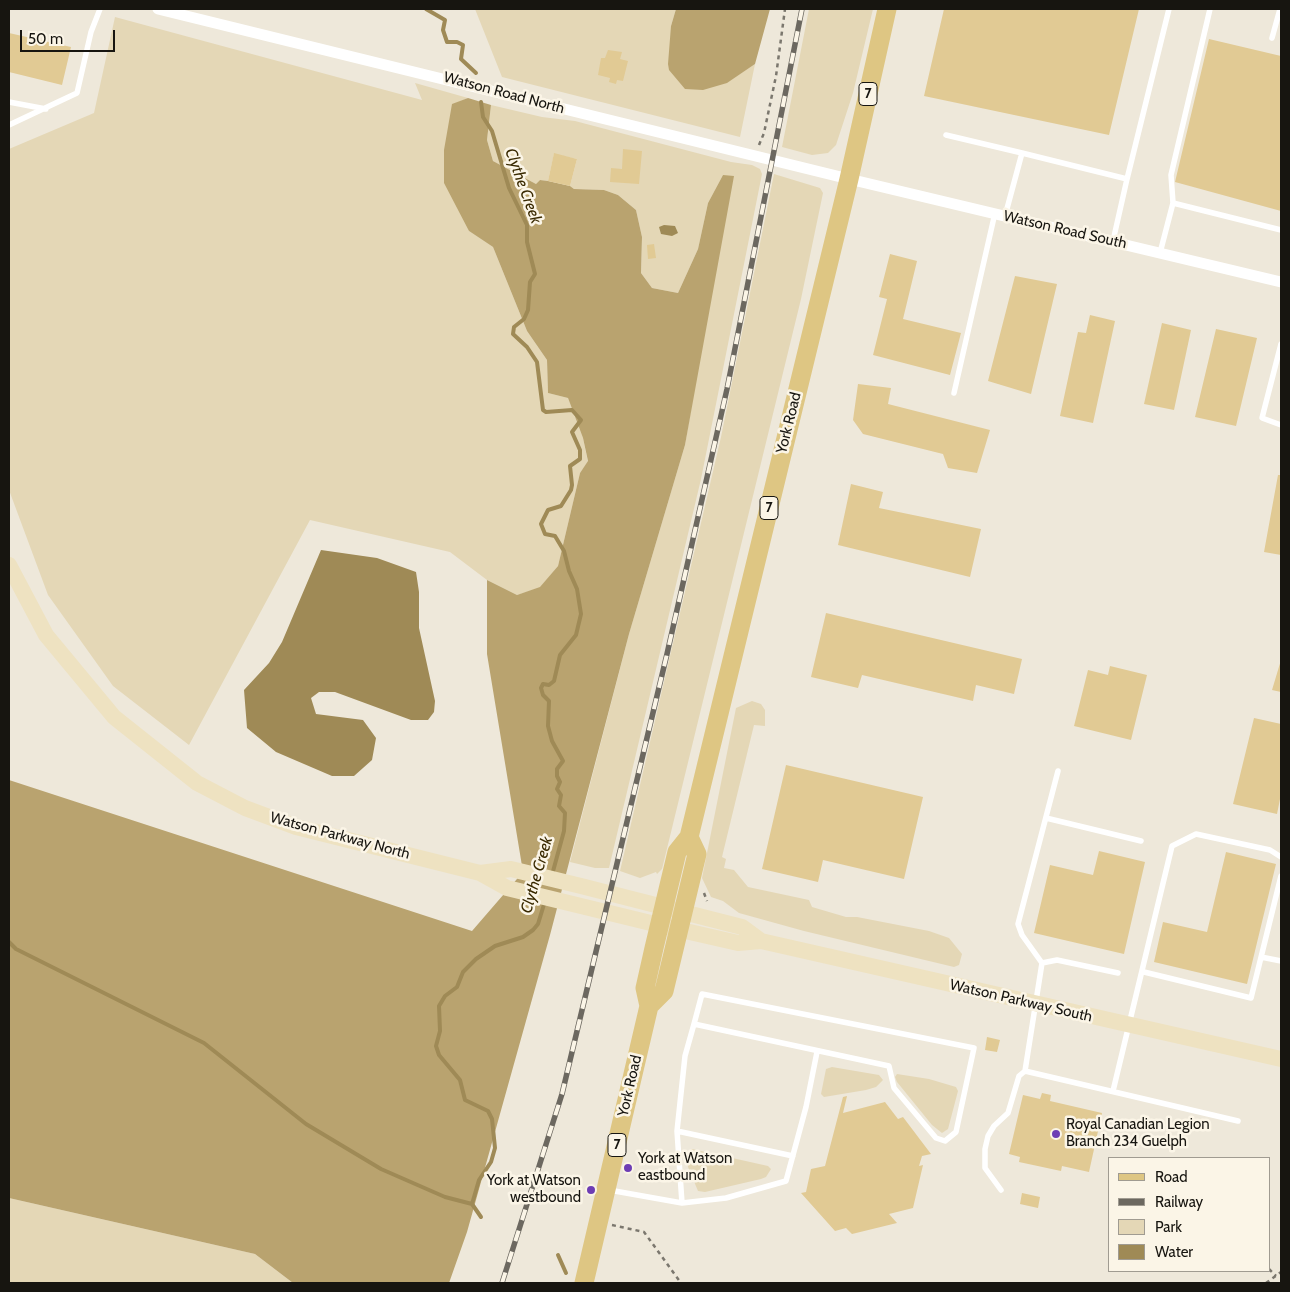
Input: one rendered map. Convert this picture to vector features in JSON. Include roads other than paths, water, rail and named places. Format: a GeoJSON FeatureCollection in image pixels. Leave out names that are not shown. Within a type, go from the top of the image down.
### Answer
{"type":"FeatureCollection","features":[{"type":"Feature","properties":{"kind":"main road","name":"York Road"},"geometry":{"type":"LineString","coordinates":[[584,1283],[649,1006],[644,988],[677,852],[689,837],[849,179],[887,9]]}},
{"type":"Feature","properties":{"kind":"main road","name":"Watson Parkway North"},"geometry":{"type":"LineString","coordinates":[[9,565],[46,635],[114,717],[197,783],[245,808],[296,827],[480,873],[507,888],[659,925],[681,920]]}},
{"type":"Feature","properties":{"kind":"main road","name":"York Road"},"geometry":{"type":"LineString","coordinates":[[649,1006],[664,991],[697,854],[689,837]]}},
{"type":"Feature","properties":{"kind":"main road","name":"Watson Parkway North"},"geometry":{"type":"LineString","coordinates":[[480,873],[512,869],[664,907],[681,920]]}},
{"type":"Feature","properties":{"kind":"main road","name":"Watson Parkway South"},"geometry":{"type":"LineString","coordinates":[[681,920],[742,927],[761,941],[1036,1005],[1281,1059]]}},
{"type":"Feature","properties":{"kind":"street","name":"Watson Road North"},"geometry":{"type":"LineString","coordinates":[[158,9],[849,179]]}},
{"type":"Feature","properties":{"kind":"street","name":"Watson Road South"},"geometry":{"type":"LineString","coordinates":[[849,179],[1281,282]]}},
{"type":"Feature","properties":{"kind":"lane"},"geometry":{"type":"LineString","coordinates":[[9,125],[46,110],[76,93],[91,32],[100,9]]}},
{"type":"Feature","properties":{"kind":"lane"},"geometry":{"type":"LineString","coordinates":[[1112,242],[1169,9]]}},
{"type":"Feature","properties":{"kind":"lane"},"geometry":{"type":"LineString","coordinates":[[1160,253],[1173,203],[1171,175],[1210,9]]}},
{"type":"Feature","properties":{"kind":"lane"},"geometry":{"type":"LineString","coordinates":[[1272,38],[1280,9]]}},
{"type":"Feature","properties":{"kind":"lane"},"geometry":{"type":"LineString","coordinates":[[9,102],[46,110]]}},
{"type":"Feature","properties":{"kind":"lane"},"geometry":{"type":"LineString","coordinates":[[946,135],[1127,180]]}},
{"type":"Feature","properties":{"kind":"lane"},"geometry":{"type":"LineString","coordinates":[[954,392],[1000,215],[1022,153]]}},
{"type":"Feature","properties":{"kind":"lane"},"geometry":{"type":"LineString","coordinates":[[1173,203],[1281,230]]}},
{"type":"Feature","properties":{"kind":"lane"},"geometry":{"type":"LineString","coordinates":[[1281,344],[1262,418],[1281,425]]}},
{"type":"Feature","properties":{"kind":"lane"},"geometry":{"type":"LineString","coordinates":[[1001,1190],[985,1168],[985,1149],[988,1136],[994,1126],[1008,1113],[1019,1076],[1025,1071],[1042,962],[1022,935],[1018,924],[1058,771]]}},
{"type":"Feature","properties":{"kind":"lane"},"geometry":{"type":"LineString","coordinates":[[1046,818],[1141,841]]}},
{"type":"Feature","properties":{"kind":"lane"},"geometry":{"type":"LineString","coordinates":[[1113,1092],[1144,972],[1172,846],[1196,834],[1270,850],[1281,857]]}},
{"type":"Feature","properties":{"kind":"lane"},"geometry":{"type":"LineString","coordinates":[[1144,972],[1251,998],[1281,876]]}},
{"type":"Feature","properties":{"kind":"lane"},"geometry":{"type":"LineString","coordinates":[[1261,957],[1281,961]]}},
{"type":"Feature","properties":{"kind":"lane"},"geometry":{"type":"LineString","coordinates":[[1042,962],[1057,960],[1118,973]]}},
{"type":"Feature","properties":{"kind":"lane"},"geometry":{"type":"LineString","coordinates":[[682,1203],[677,1131],[685,1056],[702,994],[974,1048],[956,1132],[945,1141],[936,1138],[894,1088],[889,1066],[694,1024]]}},
{"type":"Feature","properties":{"kind":"lane"},"geometry":{"type":"LineString","coordinates":[[606,1190],[682,1203],[726,1198],[786,1181],[817,1052]]}},
{"type":"Feature","properties":{"kind":"lane"},"geometry":{"type":"LineString","coordinates":[[1025,1071],[1238,1121]]}},
{"type":"Feature","properties":{"kind":"lane"},"geometry":{"type":"LineString","coordinates":[[677,1131],[793,1156]]}},
{"type":"Feature","properties":{"kind":"water"},"geometry":{"type":"Polygon","coordinates":[[[664,225],[675,226],[678,233],[672,236],[661,234],[659,227],[664,225]]]}},
{"type":"Feature","properties":{"kind":"water"},"geometry":{"type":"Polygon","coordinates":[[[321,550],[377,558],[416,572],[419,592],[419,628],[435,701],[434,712],[428,720],[411,720],[335,692],[319,692],[311,698],[316,714],[363,720],[376,738],[372,760],[354,776],[332,776],[276,752],[247,728],[244,690],[269,663],[282,642],[321,550]]]}},
{"type":"Feature","properties":{"kind":"waterway","name":"Clythe Creek"},"geometry":{"type":"LineString","coordinates":[[426,9],[445,20],[443,30],[447,42],[457,42],[463,45],[461,59],[476,73]]}},
{"type":"Feature","properties":{"kind":"waterway","name":"Clythe Creek"},"geometry":{"type":"LineString","coordinates":[[481,102],[483,117],[492,131],[509,188],[527,225],[527,242],[535,274],[530,282],[528,310],[524,319],[514,327],[513,334],[527,347],[537,362],[543,410],[546,412],[572,410],[581,420],[572,432],[580,450],[580,459],[570,466],[571,490],[561,506],[548,510],[541,524],[545,534],[555,536],[564,551],[569,571],[577,589],[581,614],[576,635],[560,655],[554,681],[549,685],[543,684],[541,688],[543,695],[549,701],[548,726],[552,741],[563,761],[557,769],[557,776],[560,782],[557,789],[561,795],[559,806],[565,813],[564,831],[552,875]]}},
{"type":"Feature","properties":{"kind":"waterway","name":"Clythe Creek"},"geometry":{"type":"LineString","coordinates":[[481,1217],[472,1204],[479,1180],[491,1162],[495,1148],[492,1119],[488,1111],[465,1100],[460,1080],[439,1055],[436,1046],[440,1031],[439,1006],[445,996],[457,987],[463,972],[476,959],[495,946],[523,937],[533,930],[538,924],[545,901]]}},
{"type":"Feature","properties":{"kind":"waterway"},"geometry":{"type":"LineString","coordinates":[[9,942],[16,949],[204,1043],[306,1124],[381,1169],[445,1197],[472,1204]]}},
{"type":"Feature","properties":{"kind":"waterway","name":"Clythe Creek"},"geometry":{"type":"LineString","coordinates":[[558,1255],[566,1273]]}},
{"type":"Feature","properties":{"kind":"railway"},"geometry":{"type":"LineString","coordinates":[[502,1283],[562,1094],[667,654],[727,389],[802,9]]}},
{"type":"Feature","properties":{"kind":"place","name":"Royal Canadian Legion Branch 234 Guelph"},"geometry":{"type":"Point","coordinates":[1056,1134]}},
{"type":"Feature","properties":{"kind":"place","name":"York at Watson eastbound"},"geometry":{"type":"Point","coordinates":[628,1168]}},
{"type":"Feature","properties":{"kind":"place","name":"York at Watson westbound"},"geometry":{"type":"Point","coordinates":[591,1190]}}]}
